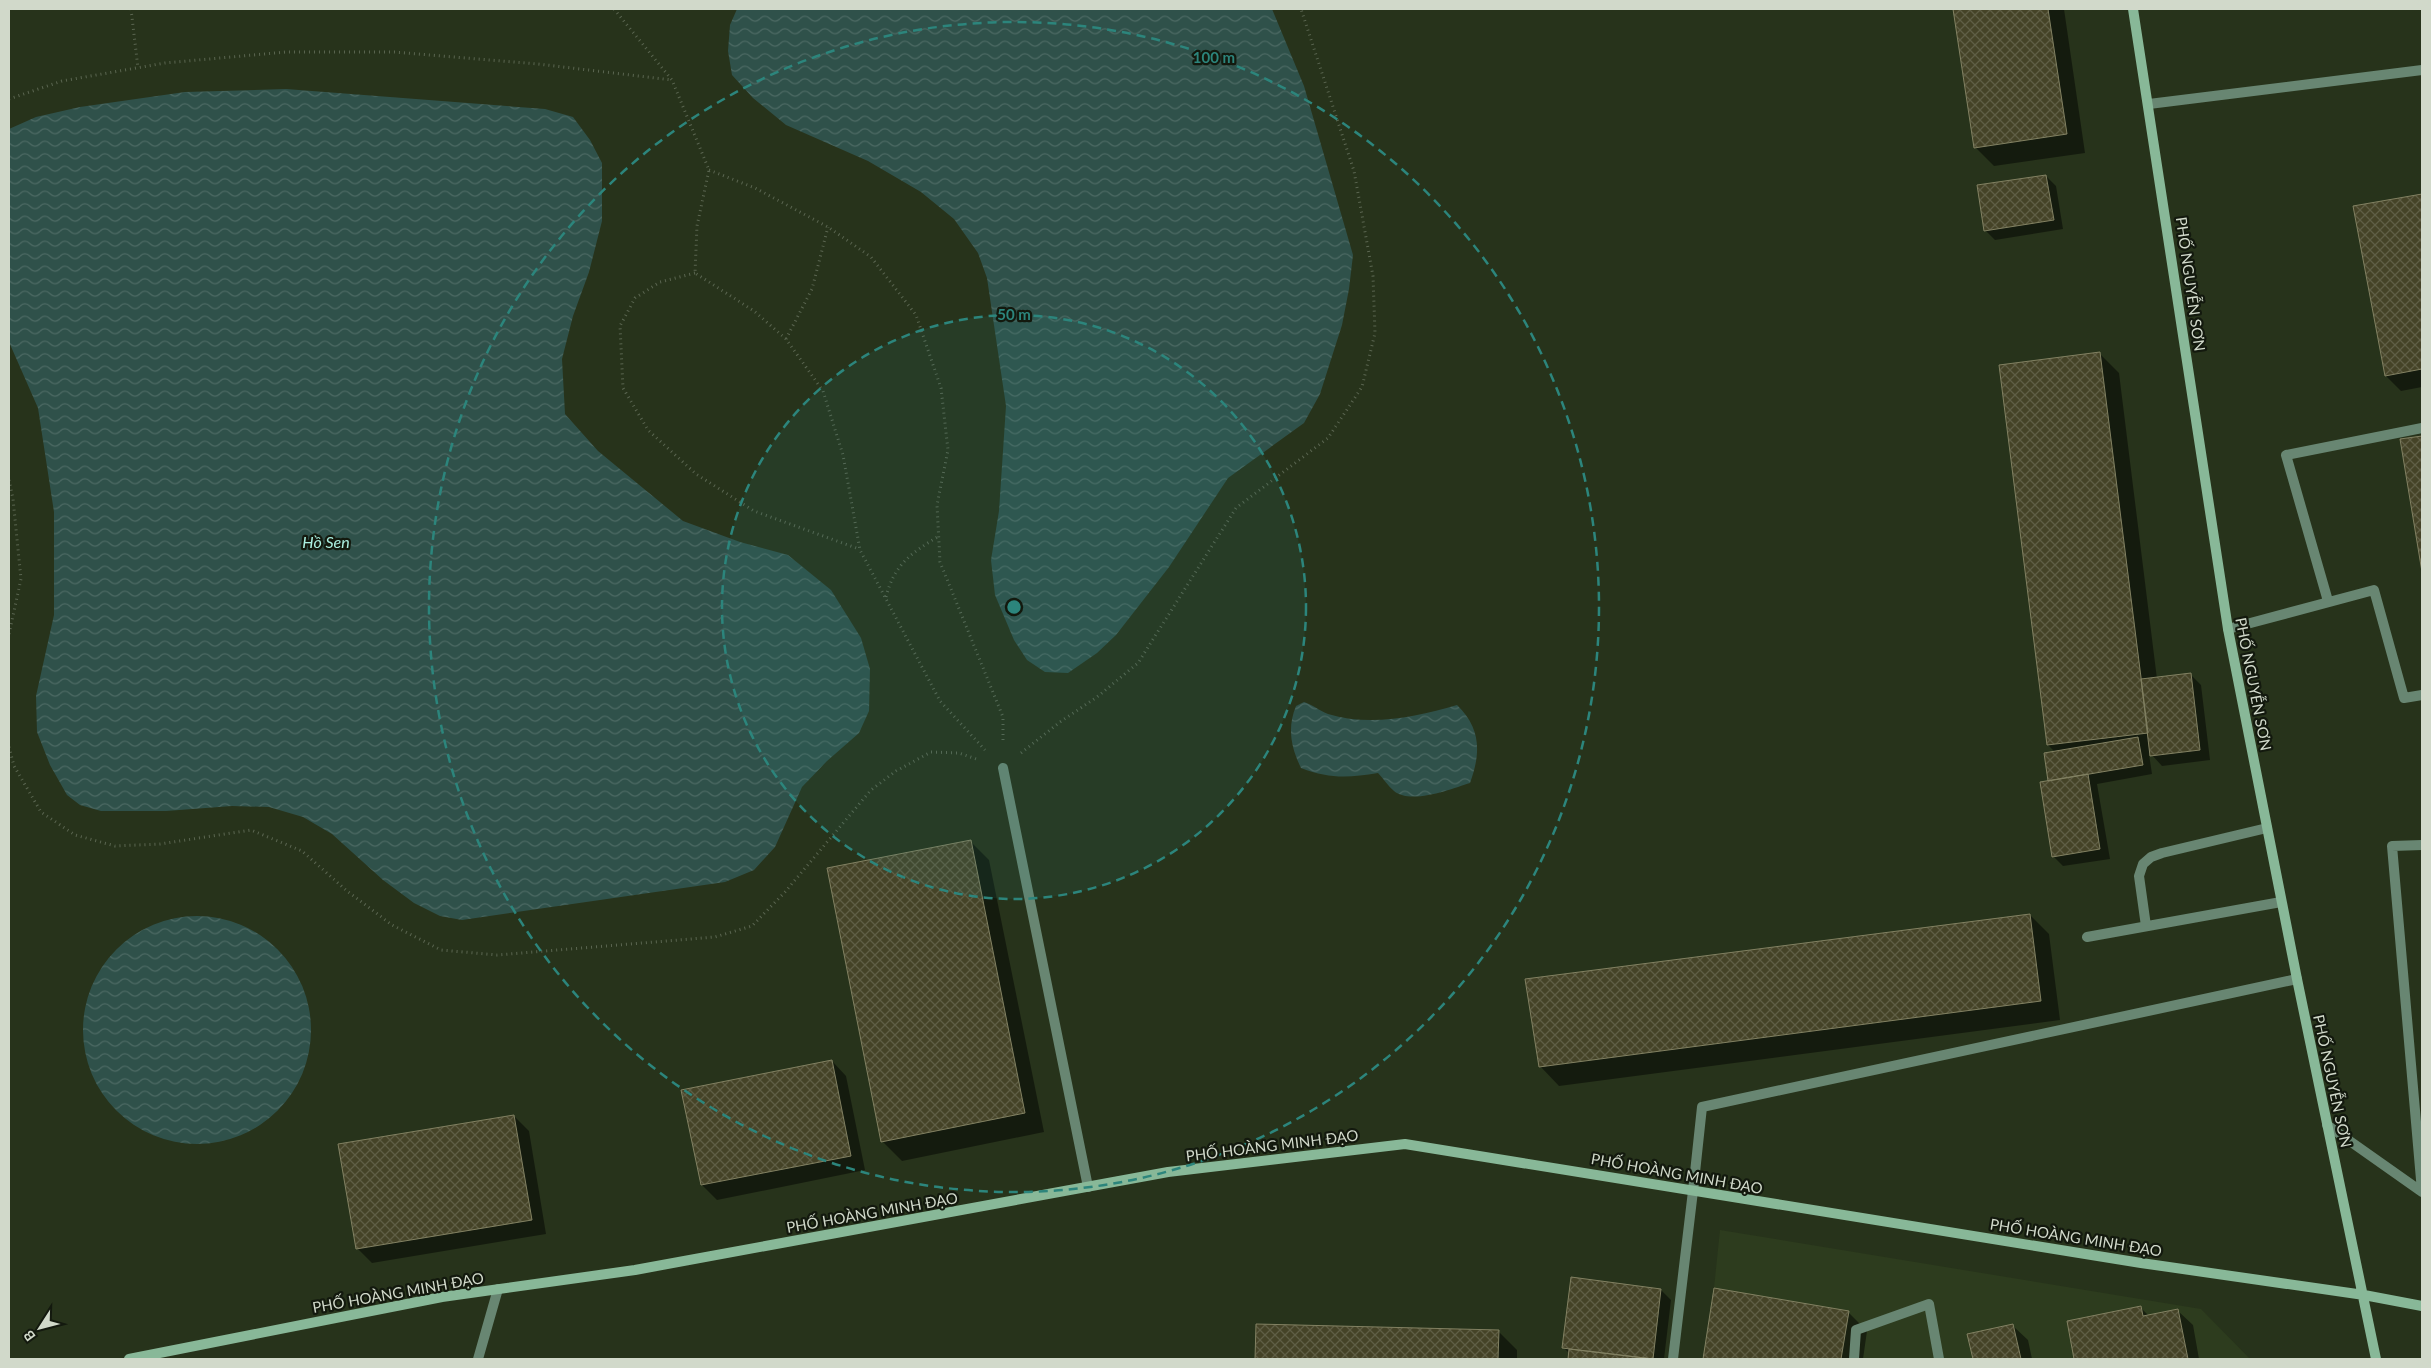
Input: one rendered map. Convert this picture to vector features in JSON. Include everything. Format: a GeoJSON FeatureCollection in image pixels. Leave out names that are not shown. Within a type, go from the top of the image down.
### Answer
{"type":"FeatureCollection","features":[{"type":"Feature","properties":{"kind":"street","name":"PHỐ NGUYỄN SƠN"},"geometry":{"type":"LineString","coordinates":[[2133,9],[2228,629],[2296,979],[2376,1359]]}},
{"type":"Feature","properties":{"kind":"street"},"geometry":{"type":"LineString","coordinates":[[2149,104],[2422,70]]}},
{"type":"Feature","properties":{"kind":"street"},"geometry":{"type":"LineString","coordinates":[[2328,602],[2286,455],[2422,428]]}},
{"type":"Feature","properties":{"kind":"street"},"geometry":{"type":"LineString","coordinates":[[2228,629],[2374,590],[2404,698],[2422,695]]}},
{"type":"Feature","properties":{"kind":"street"},"geometry":{"type":"LineString","coordinates":[[1003,768],[1088,1187]]}},
{"type":"Feature","properties":{"kind":"street"},"geometry":{"type":"LineString","coordinates":[[2146,926],[2139,876],[2140,869],[2145,862],[2162,853],[2267,828]]}},
{"type":"Feature","properties":{"kind":"street"},"geometry":{"type":"LineString","coordinates":[[2422,844],[2392,846],[2422,1192]]}},
{"type":"Feature","properties":{"kind":"street"},"geometry":{"type":"LineString","coordinates":[[2087,937],[2281,902]]}},
{"type":"Feature","properties":{"kind":"street"},"geometry":{"type":"LineString","coordinates":[[1673,1359],[1702,1107],[2296,979]]}},
{"type":"Feature","properties":{"kind":"street"},"geometry":{"type":"LineString","coordinates":[[2327,1125],[2422,1192]]}},
{"type":"Feature","properties":{"kind":"street","name":"PHỐ HOÀNG MINH ĐẠO"},"geometry":{"type":"LineString","coordinates":[[128,1359],[442,1297],[635,1270],[1168,1172],[1405,1144],[2131,1262],[2364,1295],[2422,1306]]}},
{"type":"Feature","properties":{"kind":"street"},"geometry":{"type":"LineString","coordinates":[[478,1359],[498,1289]]}},
{"type":"Feature","properties":{"kind":"street"},"geometry":{"type":"LineString","coordinates":[[1854,1359],[1856,1330],[1929,1304],[1940,1359]]}},
{"type":"Feature","properties":{"kind":"path"},"geometry":{"type":"LineString","coordinates":[[131,9],[138,68]]}},
{"type":"Feature","properties":{"kind":"path"},"geometry":{"type":"LineString","coordinates":[[614,9],[672,80],[709,170],[696,226],[695,273]]}},
{"type":"Feature","properties":{"kind":"path"},"geometry":{"type":"LineString","coordinates":[[1003,768],[1060,722],[1097,697],[1138,663],[1236,508],[1328,438],[1362,387],[1375,333],[1373,276],[1354,171],[1301,9]]}},
{"type":"Feature","properties":{"kind":"path"},"geometry":{"type":"LineString","coordinates":[[9,99],[62,81],[164,63],[286,52],[394,52],[538,64],[672,80]]}},
{"type":"Feature","properties":{"kind":"path"},"geometry":{"type":"LineString","coordinates":[[709,170],[755,188],[828,227],[872,257],[916,315],[941,388],[948,450],[938,504],[940,562],[1003,717],[1003,768]]}},
{"type":"Feature","properties":{"kind":"path"},"geometry":{"type":"LineString","coordinates":[[786,339],[812,290],[828,227]]}},
{"type":"Feature","properties":{"kind":"path"},"geometry":{"type":"LineString","coordinates":[[860,550],[754,511],[696,474],[648,430],[623,388],[620,326],[635,298],[660,282],[695,273],[754,311],[786,339],[823,391],[843,455],[860,550],[940,701],[1003,768]]}},
{"type":"Feature","properties":{"kind":"path"},"geometry":{"type":"LineString","coordinates":[[9,480],[21,579],[9,634]]}},
{"type":"Feature","properties":{"kind":"path"},"geometry":{"type":"LineString","coordinates":[[885,598],[890,581],[899,566],[939,536]]}},
{"type":"Feature","properties":{"kind":"path"},"geometry":{"type":"LineString","coordinates":[[9,747],[14,766],[41,812],[75,835],[115,846],[160,844],[251,830],[302,851],[347,891],[392,925],[442,950],[497,955],[715,938],[752,926],[784,892],[871,790],[896,771],[931,752],[959,753],[1003,768]]}},
{"type":"Feature","properties":{"kind":"shaded area"},"geometry":{"type":"Polygon","coordinates":[[[1720,1230],[2201,1309],[2250,1359],[1703,1359],[1714,1288],[1720,1230]]]}},
{"type":"Feature","properties":{"kind":"water"},"geometry":{"type":"Polygon","coordinates":[[[737,9],[1272,9],[1304,86],[1353,255],[1342,325],[1320,394],[1304,423],[1228,478],[1169,567],[1116,635],[1097,653],[1068,673],[1045,672],[1027,660],[1014,640],[995,595],[991,560],[999,511],[1006,406],[987,278],[978,253],[954,219],[921,192],[868,161],[786,125],[753,98],[732,75],[728,51],[730,25],[737,9]]]}},
{"type":"Feature","properties":{"kind":"water","name":"Hồ Sen"},"geometry":{"type":"Polygon","coordinates":[[[286,89],[545,109],[573,117],[590,140],[602,163],[602,221],[589,272],[573,316],[562,359],[565,414],[598,451],[683,521],[740,542],[788,555],[831,590],[861,638],[870,669],[869,711],[859,733],[827,761],[802,787],[775,847],[754,870],[725,882],[462,920],[440,916],[414,903],[383,880],[332,834],[303,817],[269,807],[232,806],[166,811],[101,811],[80,805],[67,795],[50,765],[37,732],[36,696],[54,615],[54,512],[38,408],[9,342],[9,129],[36,117],[80,107],[185,92],[286,89]]]}},
{"type":"Feature","properties":{"kind":"water"},"geometry":{"type":"Polygon","coordinates":[[[1304,702],[1328,714],[1360,720],[1409,717],[1457,705],[1471,723],[1477,741],[1476,761],[1470,783],[1442,792],[1410,796],[1401,795],[1394,791],[1378,773],[1357,776],[1330,776],[1301,768],[1295,753],[1291,730],[1296,706],[1304,702]]]}},
{"type":"Feature","properties":{"kind":"water"},"geometry":{"type":"Polygon","coordinates":[[[186,916],[208,916],[241,924],[261,935],[278,949],[292,966],[303,986],[311,1019],[307,1063],[303,1074],[292,1094],[278,1111],[261,1125],[230,1140],[208,1144],[186,1144],[164,1140],[143,1131],[124,1118],[109,1103],[96,1084],[87,1063],[83,1041],[83,1019],[87,997],[96,976],[109,957],[124,942],[143,929],[164,920],[186,916]]]}},
{"type":"Feature","properties":{"kind":"building"},"geometry":{"type":"Polygon","coordinates":[[[1953,9],[2048,9],[2067,134],[1974,148],[1953,9]]]}},
{"type":"Feature","properties":{"kind":"building"},"geometry":{"type":"Polygon","coordinates":[[[2046,175],[2054,220],[1984,231],[1977,185],[2046,175]]]}},
{"type":"Feature","properties":{"kind":"building"},"geometry":{"type":"Polygon","coordinates":[[[2422,194],[2422,369],[2385,376],[2353,206],[2422,194]]]}},
{"type":"Feature","properties":{"kind":"building"},"geometry":{"type":"Polygon","coordinates":[[[2100,352],[2148,733],[2047,745],[1999,365],[2100,352]]]}},
{"type":"Feature","properties":{"kind":"building"},"geometry":{"type":"Polygon","coordinates":[[[2422,436],[2422,572],[2400,439],[2422,436]]]}},
{"type":"Feature","properties":{"kind":"building"},"geometry":{"type":"Polygon","coordinates":[[[2191,673],[2200,750],[2150,756],[2141,679],[2191,673]]]}},
{"type":"Feature","properties":{"kind":"building"},"geometry":{"type":"Polygon","coordinates":[[[2138,737],[2143,765],[2048,781],[2044,753],[2138,737]]]}},
{"type":"Feature","properties":{"kind":"building"},"geometry":{"type":"Polygon","coordinates":[[[2088,774],[2100,849],[2052,857],[2040,782],[2088,774]]]}},
{"type":"Feature","properties":{"kind":"building"},"geometry":{"type":"Polygon","coordinates":[[[971,840],[1025,1113],[881,1142],[827,868],[971,840]]]}},
{"type":"Feature","properties":{"kind":"building"},"geometry":{"type":"Polygon","coordinates":[[[2030,914],[2041,1001],[1539,1067],[1525,979],[2030,914]]]}},
{"type":"Feature","properties":{"kind":"building"},"geometry":{"type":"Polygon","coordinates":[[[832,1060],[851,1156],[701,1185],[681,1090],[832,1060]]]}},
{"type":"Feature","properties":{"kind":"building"},"geometry":{"type":"Polygon","coordinates":[[[514,1115],[532,1220],[356,1249],[338,1144],[514,1115]]]}},
{"type":"Feature","properties":{"kind":"building"},"geometry":{"type":"Polygon","coordinates":[[[1571,1277],[1661,1289],[1653,1359],[1562,1348],[1571,1277]]]}},
{"type":"Feature","properties":{"kind":"building"},"geometry":{"type":"Polygon","coordinates":[[[1714,1288],[1849,1311],[1841,1359],[1703,1359],[1714,1288]]]}},
{"type":"Feature","properties":{"kind":"building"},"geometry":{"type":"Polygon","coordinates":[[[2141,1306],[2143,1316],[2178,1309],[2188,1359],[2074,1359],[2067,1321],[2141,1306]]]}},
{"type":"Feature","properties":{"kind":"building"},"geometry":{"type":"Polygon","coordinates":[[[1256,1324],[1499,1330],[1498,1359],[1255,1359],[1256,1324]]]}},
{"type":"Feature","properties":{"kind":"building"},"geometry":{"type":"Polygon","coordinates":[[[2013,1324],[2021,1359],[1973,1359],[1967,1334],[2013,1324]]]}},
{"type":"Feature","properties":{"kind":"building"},"geometry":{"type":"Polygon","coordinates":[[[1569,1349],[1653,1359],[1568,1359],[1569,1349]]]}}]}
